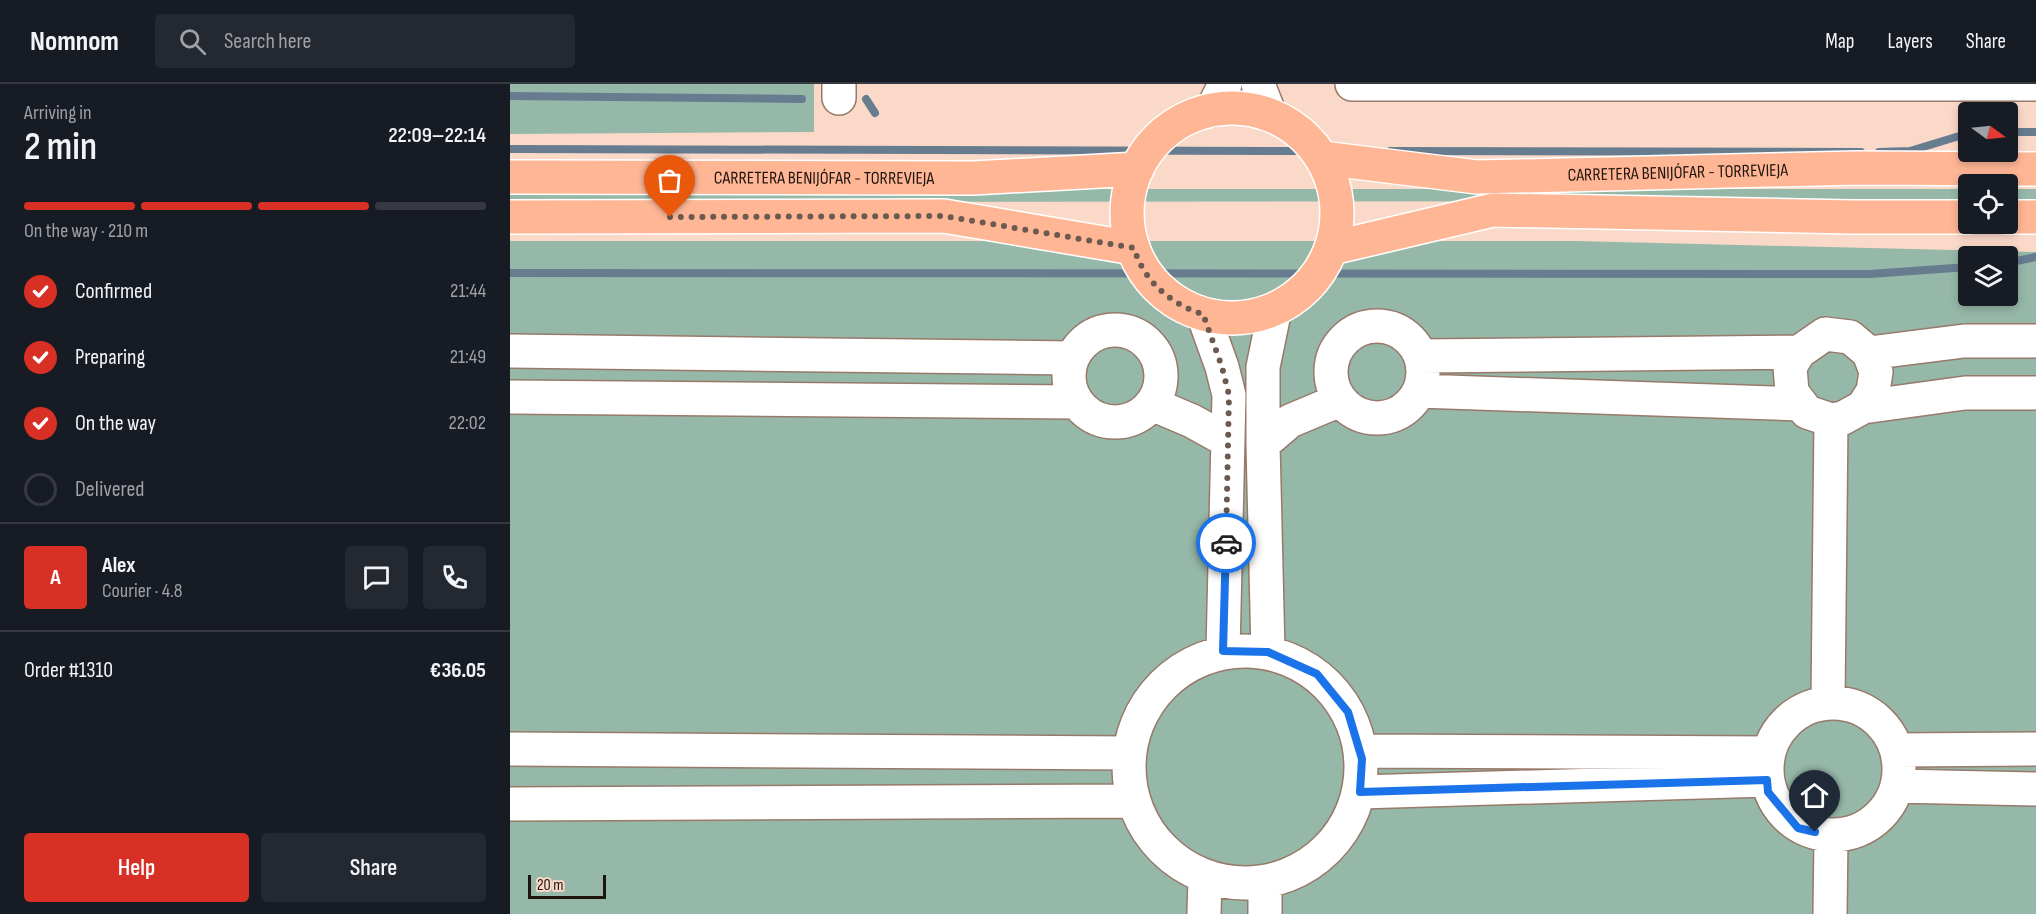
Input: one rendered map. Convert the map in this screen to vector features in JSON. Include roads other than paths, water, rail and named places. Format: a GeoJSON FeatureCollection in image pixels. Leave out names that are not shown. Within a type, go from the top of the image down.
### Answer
{"type":"FeatureCollection","features":[{"type":"Feature","properties":{"kind":"main road"},"geometry":{"type":"LineString","coordinates":[[1219,97],[1225,107],[1259,111],[1270,115],[1291,125],[1316,148],[1333,179],[1338,213],[1332,248],[1315,279],[1289,303],[1257,317],[1222,319],[1188,310],[1159,290],[1138,262],[1127,228],[1128,194],[1140,161],[1162,134],[1219,97]]}},
{"type":"Feature","properties":{"kind":"main road","name":"CARRETERA BENIJÓFAR - TORREVIEJA"},"geometry":{"type":"LineString","coordinates":[[1322,159],[1477,177],[1857,168],[2036,170]]}},
{"type":"Feature","properties":{"kind":"main road","name":"CARRETERA BENIJÓFAR - TORREVIEJA"},"geometry":{"type":"LineString","coordinates":[[510,177],[974,178],[1137,169]]}},
{"type":"Feature","properties":{"kind":"main road"},"geometry":{"type":"LineString","coordinates":[[1332,248],[1493,210],[1958,217]]}},
{"type":"Feature","properties":{"kind":"main road"},"geometry":{"type":"LineString","coordinates":[[510,217],[944,216],[1134,248]]}},
{"type":"Feature","properties":{"kind":"main road"},"geometry":{"type":"LineString","coordinates":[[2018,217],[2036,217]]}},
{"type":"Feature","properties":{"kind":"street"},"geometry":{"type":"LineString","coordinates":[[1258,84],[1270,115]]}},
{"type":"Feature","properties":{"kind":"street"},"geometry":{"type":"LineString","coordinates":[[1359,84],[2036,84]]}},
{"type":"Feature","properties":{"kind":"street"},"geometry":{"type":"LineString","coordinates":[[1268,652],[1263,368],[1275,309]]}},
{"type":"Feature","properties":{"kind":"street"},"geometry":{"type":"LineString","coordinates":[[1203,314],[1222,367],[1229,395],[1223,651]]}},
{"type":"Feature","properties":{"kind":"street"},"geometry":{"type":"LineString","coordinates":[[1374,326],[1402,333],[1413,343],[1420,356],[1424,370],[1419,392],[1403,411],[1389,418],[1373,419],[1357,415],[1335,392],[1331,377],[1332,362],[1338,348],[1347,337],[1359,329],[1374,326]]}},
{"type":"Feature","properties":{"kind":"street"},"geometry":{"type":"LineString","coordinates":[[1108,330],[1125,330],[1139,336],[1151,346],[1159,361],[1162,376],[1159,391],[1152,404],[1142,414],[1128,420],[1113,422],[1099,420],[1076,402],[1070,388],[1069,373],[1072,358],[1081,344],[1093,334],[1108,330]]}},
{"type":"Feature","properties":{"kind":"street"},"geometry":{"type":"LineString","coordinates":[[1863,407],[1873,391],[1876,372],[1869,354],[1850,337],[1825,333],[1799,352],[1790,367],[1792,392],[1807,412],[1831,420],[1843,418],[1863,407],[1965,393],[2036,393]]}},
{"type":"Feature","properties":{"kind":"street"},"geometry":{"type":"LineString","coordinates":[[1869,354],[1964,341],[2036,341]]}},
{"type":"Feature","properties":{"kind":"street"},"geometry":{"type":"LineString","coordinates":[[510,351],[1072,358]]}},
{"type":"Feature","properties":{"kind":"street"},"geometry":{"type":"LineString","coordinates":[[1420,356],[1799,352]]}},
{"type":"Feature","properties":{"kind":"street"},"geometry":{"type":"LineString","coordinates":[[1419,392],[1801,404]]}},
{"type":"Feature","properties":{"kind":"street"},"geometry":{"type":"LineString","coordinates":[[510,397],[1076,402]]}},
{"type":"Feature","properties":{"kind":"street"},"geometry":{"type":"LineString","coordinates":[[1263,444],[1290,421],[1341,400]]}},
{"type":"Feature","properties":{"kind":"street"},"geometry":{"type":"LineString","coordinates":[[1152,404],[1192,421],[1228,441]]}},
{"type":"Feature","properties":{"kind":"street"},"geometry":{"type":"LineString","coordinates":[[1828,702],[1831,420]]}},
{"type":"Feature","properties":{"kind":"street"},"geometry":{"type":"LineString","coordinates":[[1223,651],[1268,652],[1317,674],[1348,712],[1362,759],[1360,792],[1355,808],[1320,858],[1265,898],[1205,878],[1159,848],[1132,801],[1128,753],[1144,706],[1178,670],[1223,651]]}},
{"type":"Feature","properties":{"kind":"street"},"geometry":{"type":"LineString","coordinates":[[1828,702],[1869,711],[1891,735],[1897,750],[1900,768],[1897,786],[1890,803],[1878,818],[1862,829],[1831,837],[1798,828],[1768,792],[1767,767],[1781,723],[1815,703],[1828,702]]}},
{"type":"Feature","properties":{"kind":"street"},"geometry":{"type":"LineString","coordinates":[[510,749],[1128,753]]}},
{"type":"Feature","properties":{"kind":"street"},"geometry":{"type":"LineString","coordinates":[[1897,750],[2036,749]]}},
{"type":"Feature","properties":{"kind":"street"},"geometry":{"type":"LineString","coordinates":[[1360,751],[1767,767]]}},
{"type":"Feature","properties":{"kind":"street"},"geometry":{"type":"LineString","coordinates":[[1360,792],[1767,767]]}},
{"type":"Feature","properties":{"kind":"street"},"geometry":{"type":"LineString","coordinates":[[1897,786],[2036,789]]}},
{"type":"Feature","properties":{"kind":"street"},"geometry":{"type":"LineString","coordinates":[[510,804],[1132,801]]}},
{"type":"Feature","properties":{"kind":"street"},"geometry":{"type":"LineString","coordinates":[[1830,914],[1831,837]]}},
{"type":"Feature","properties":{"kind":"street"},"geometry":{"type":"LineString","coordinates":[[1204,914],[1205,878]]}},
{"type":"Feature","properties":{"kind":"waterway"},"geometry":{"type":"LineString","coordinates":[[510,96],[802,99]]}},
{"type":"Feature","properties":{"kind":"waterway"},"geometry":{"type":"LineString","coordinates":[[866,99],[875,113]]}},
{"type":"Feature","properties":{"kind":"waterway"},"geometry":{"type":"LineString","coordinates":[[2018,132],[2036,132]]}},
{"type":"Feature","properties":{"kind":"waterway"},"geometry":{"type":"LineString","coordinates":[[1879,152],[1910,151],[1958,137]]}},
{"type":"Feature","properties":{"kind":"waterway"},"geometry":{"type":"LineString","coordinates":[[510,149],[1318,151]]}},
{"type":"Feature","properties":{"kind":"waterway"},"geometry":{"type":"LineString","coordinates":[[1390,151],[1861,152]]}},
{"type":"Feature","properties":{"kind":"waterway"},"geometry":{"type":"LineString","coordinates":[[2018,261],[2036,257]]}},
{"type":"Feature","properties":{"kind":"waterway"},"geometry":{"type":"LineString","coordinates":[[510,273],[1870,274],[1958,268]]}}]}
